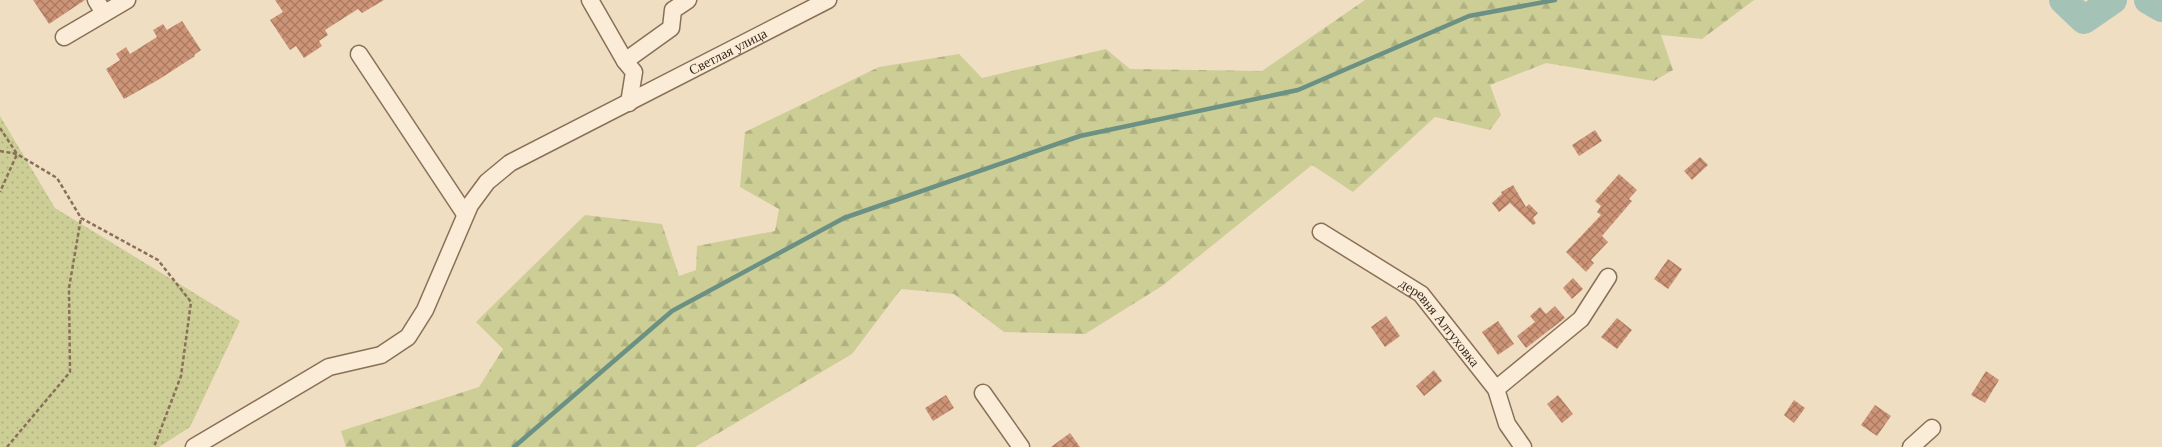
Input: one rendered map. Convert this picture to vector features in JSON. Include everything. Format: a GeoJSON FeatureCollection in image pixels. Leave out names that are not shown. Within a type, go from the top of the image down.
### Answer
{"type":"FeatureCollection","features":[{"type":"Feature","properties":{"kind":"street"},"geometry":{"type":"LineString","coordinates":[[64,37],[100,7],[127,0]]}},
{"type":"Feature","properties":{"kind":"street"},"geometry":{"type":"LineString","coordinates":[[590,0],[625,61],[634,72],[629,103]]}},
{"type":"Feature","properties":{"kind":"street"},"geometry":{"type":"LineString","coordinates":[[625,61],[670,28],[673,10],[688,0]]}},
{"type":"Feature","properties":{"kind":"street","name":"Светлая улица"},"geometry":{"type":"LineString","coordinates":[[194,447],[329,367],[381,355],[408,337],[425,310],[465,214],[487,182],[510,162],[828,0]]}},
{"type":"Feature","properties":{"kind":"street"},"geometry":{"type":"LineString","coordinates":[[359,54],[465,214]]}},
{"type":"Feature","properties":{"kind":"street","name":"деревня Алтуховка"},"geometry":{"type":"LineString","coordinates":[[1321,232],[1421,294],[1496,389],[1507,424],[1523,447]]}},
{"type":"Feature","properties":{"kind":"street"},"geometry":{"type":"LineString","coordinates":[[1496,389],[1582,319],[1608,277]]}},
{"type":"Feature","properties":{"kind":"street"},"geometry":{"type":"LineString","coordinates":[[983,393],[1021,447]]}},
{"type":"Feature","properties":{"kind":"street"},"geometry":{"type":"LineString","coordinates":[[1911,447],[1932,428]]}},
{"type":"Feature","properties":{"kind":"path"},"geometry":{"type":"LineString","coordinates":[[0,128],[17,154]]}},
{"type":"Feature","properties":{"kind":"path"},"geometry":{"type":"LineString","coordinates":[[0,151],[17,154],[57,178],[81,218],[158,260],[191,302],[181,376],[154,447]]}},
{"type":"Feature","properties":{"kind":"path"},"geometry":{"type":"LineString","coordinates":[[0,192],[17,154]]}},
{"type":"Feature","properties":{"kind":"path"},"geometry":{"type":"LineString","coordinates":[[7,447],[70,372],[69,288],[81,218]]}},
{"type":"Feature","properties":{"kind":"green space"},"geometry":{"type":"Polygon","coordinates":[[[1365,0],[1754,0],[1702,39],[1661,35],[1673,70],[1654,81],[1546,63],[1490,85],[1501,115],[1490,130],[1435,117],[1353,192],[1312,165],[1162,286],[1085,334],[1004,332],[954,294],[901,289],[852,354],[695,447],[346,447],[341,431],[479,387],[503,349],[476,322],[585,215],[662,224],[679,276],[696,270],[697,246],[775,231],[779,209],[740,187],[745,132],[879,67],[959,54],[982,78],[1106,49],[1130,69],[1262,71],[1365,0]]]}},
{"type":"Feature","properties":{"kind":"green space"},"geometry":{"type":"Polygon","coordinates":[[[0,116],[55,208],[240,321],[190,427],[159,447],[0,447],[0,116]]]}},
{"type":"Feature","properties":{"kind":"building"},"geometry":{"type":"Polygon","coordinates":[[[33,0],[85,0],[49,24],[33,0]]]}},
{"type":"Feature","properties":{"kind":"building"},"geometry":{"type":"Polygon","coordinates":[[[275,0],[384,0],[362,13],[358,9],[325,30],[328,35],[319,41],[322,46],[304,58],[296,46],[290,50],[270,20],[283,12],[275,0]]]}},
{"type":"Feature","properties":{"kind":"building"},"geometry":{"type":"Polygon","coordinates":[[[182,21],[201,50],[158,80],[124,99],[106,69],[120,60],[116,54],[126,47],[130,54],[157,37],[153,30],[163,24],[167,30],[182,21]]]}},
{"type":"Feature","properties":{"kind":"building"},"geometry":{"type":"Polygon","coordinates":[[[1595,130],[1602,141],[1579,156],[1572,145],[1595,130]]]}},
{"type":"Feature","properties":{"kind":"building"},"geometry":{"type":"Polygon","coordinates":[[[1700,157],[1708,165],[1692,180],[1684,171],[1700,157]]]}},
{"type":"Feature","properties":{"kind":"building"},"geometry":{"type":"Polygon","coordinates":[[[1619,174],[1637,190],[1629,199],[1632,201],[1602,236],[1608,242],[1591,260],[1594,263],[1586,272],[1566,252],[1601,215],[1597,212],[1601,206],[1595,201],[1619,174]]]}},
{"type":"Feature","properties":{"kind":"building"},"geometry":{"type":"Polygon","coordinates":[[[1513,185],[1526,207],[1529,204],[1538,213],[1533,218],[1536,223],[1533,225],[1510,203],[1499,212],[1492,203],[1502,194],[1501,192],[1513,185]]]}},
{"type":"Feature","properties":{"kind":"building"},"geometry":{"type":"Polygon","coordinates":[[[1668,259],[1682,269],[1668,289],[1654,279],[1668,259]]]}},
{"type":"Feature","properties":{"kind":"building"},"geometry":{"type":"Polygon","coordinates":[[[1573,278],[1583,289],[1572,299],[1563,288],[1573,278]]]}},
{"type":"Feature","properties":{"kind":"building"},"geometry":{"type":"Polygon","coordinates":[[[1555,306],[1565,318],[1526,348],[1517,336],[1535,322],[1530,316],[1540,307],[1546,314],[1555,306]]]}},
{"type":"Feature","properties":{"kind":"building"},"geometry":{"type":"Polygon","coordinates":[[[1386,316],[1400,336],[1385,347],[1371,327],[1386,316]]]}},
{"type":"Feature","properties":{"kind":"building"},"geometry":{"type":"Polygon","coordinates":[[[1617,318],[1632,330],[1617,349],[1601,337],[1617,318]]]}},
{"type":"Feature","properties":{"kind":"building"},"geometry":{"type":"Polygon","coordinates":[[[1498,321],[1514,344],[1498,355],[1482,332],[1498,321]]]}},
{"type":"Feature","properties":{"kind":"building"},"geometry":{"type":"Polygon","coordinates":[[[1434,370],[1442,381],[1424,396],[1416,386],[1434,370]]]}},
{"type":"Feature","properties":{"kind":"building"},"geometry":{"type":"Polygon","coordinates":[[[1986,371],[1999,380],[1985,403],[1971,395],[1986,371]]]}},
{"type":"Feature","properties":{"kind":"building"},"geometry":{"type":"Polygon","coordinates":[[[946,395],[954,408],[933,421],[925,408],[946,395]]]}},
{"type":"Feature","properties":{"kind":"building"},"geometry":{"type":"Polygon","coordinates":[[[1558,395],[1573,414],[1562,423],[1547,404],[1558,395]]]}},
{"type":"Feature","properties":{"kind":"building"},"geometry":{"type":"Polygon","coordinates":[[[1794,400],[1805,408],[1794,423],[1784,415],[1794,400]]]}},
{"type":"Feature","properties":{"kind":"building"},"geometry":{"type":"Polygon","coordinates":[[[1875,405],[1891,416],[1877,436],[1861,425],[1875,405]]]}},
{"type":"Feature","properties":{"kind":"building"},"geometry":{"type":"Polygon","coordinates":[[[1070,433],[1080,447],[1051,447],[1070,433]]]}},
{"type":"Feature","properties":{"kind":"waterway"},"geometry":{"type":"LineString","coordinates":[[514,447],[672,311],[844,218],[1080,136],[1298,90],[1469,16],[1555,0]]}},
{"type":"Feature","properties":{"kind":"waterway"},"geometry":{"type":"LineString","coordinates":[[2063,0],[2084,20],[2113,0]]}},
{"type":"Feature","properties":{"kind":"waterway"},"geometry":{"type":"LineString","coordinates":[[2148,0],[2162,8]]}}]}
